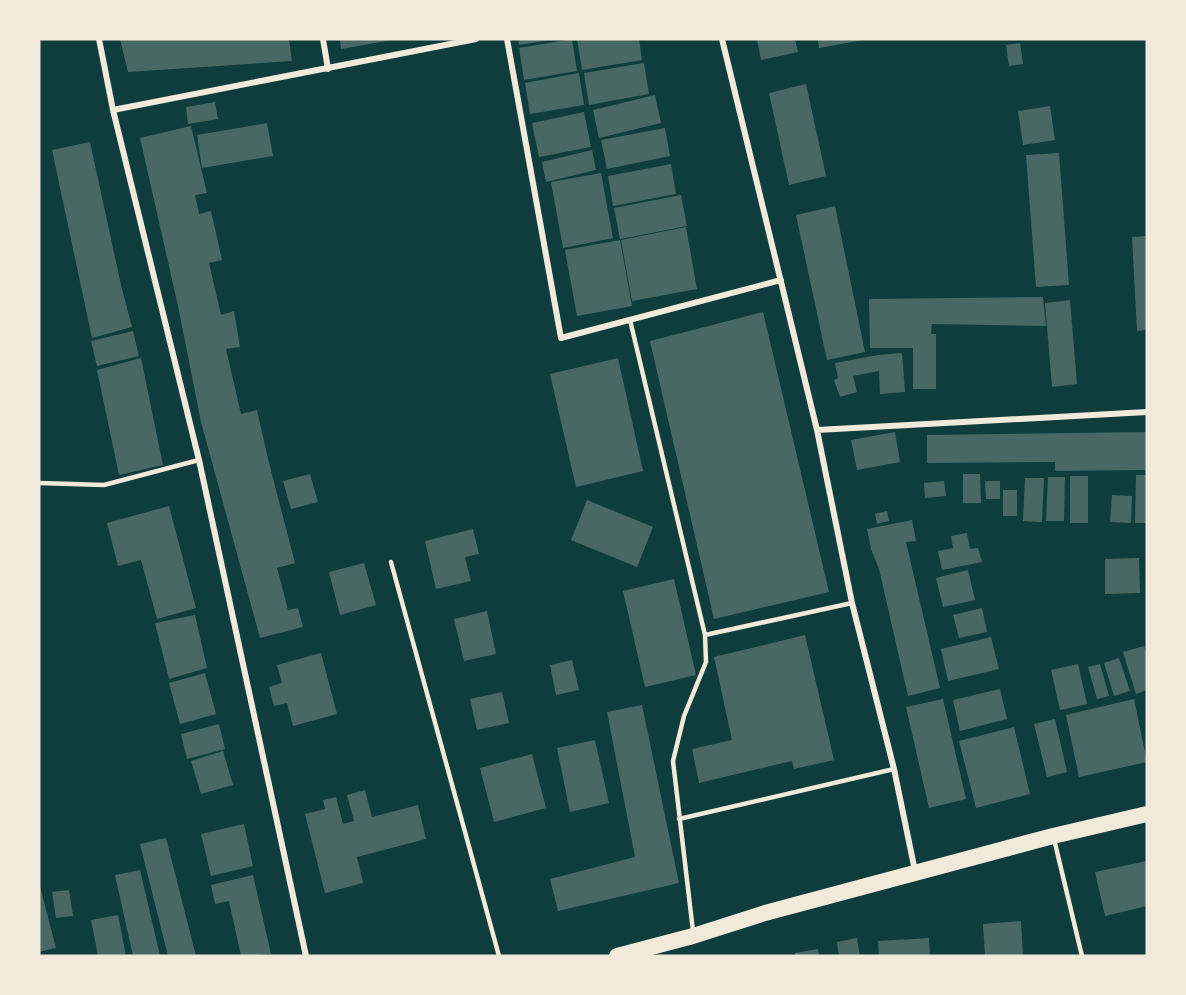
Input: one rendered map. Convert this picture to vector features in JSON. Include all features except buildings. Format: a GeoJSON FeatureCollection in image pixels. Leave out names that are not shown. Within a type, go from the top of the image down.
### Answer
{"type":"FeatureCollection","features":[{"type":"Feature","properties":{"kind":"highway"},"geometry":{"type":"LineString","coordinates":[[616,956],[1053,836],[1147,814]]}},
{"type":"Feature","properties":{"kind":"street"},"geometry":{"type":"LineString","coordinates":[[99,39],[113,110],[199,460],[306,956]]}},
{"type":"Feature","properties":{"kind":"street"},"geometry":{"type":"LineString","coordinates":[[323,39],[328,69]]}},
{"type":"Feature","properties":{"kind":"street"},"geometry":{"type":"LineString","coordinates":[[113,110],[476,39]]}},
{"type":"Feature","properties":{"kind":"street"},"geometry":{"type":"LineString","coordinates":[[507,39],[561,338],[781,280]]}},
{"type":"Feature","properties":{"kind":"street"},"geometry":{"type":"LineString","coordinates":[[722,39],[817,430],[852,603],[894,769],[916,874]]}},
{"type":"Feature","properties":{"kind":"street"},"geometry":{"type":"LineString","coordinates":[[817,430],[1147,412]]}},
{"type":"Feature","properties":{"kind":"lane"},"geometry":{"type":"LineString","coordinates":[[630,320],[705,635],[706,662],[684,716],[673,760],[693,936]]}},
{"type":"Feature","properties":{"kind":"lane"},"geometry":{"type":"LineString","coordinates":[[39,483],[104,485],[199,460]]}},
{"type":"Feature","properties":{"kind":"lane"},"geometry":{"type":"LineString","coordinates":[[391,562],[499,956]]}},
{"type":"Feature","properties":{"kind":"lane"},"geometry":{"type":"LineString","coordinates":[[705,635],[852,603]]}},
{"type":"Feature","properties":{"kind":"lane"},"geometry":{"type":"LineString","coordinates":[[679,819],[894,769]]}},
{"type":"Feature","properties":{"kind":"lane"},"geometry":{"type":"LineString","coordinates":[[1053,836],[1082,956]]}}]}
